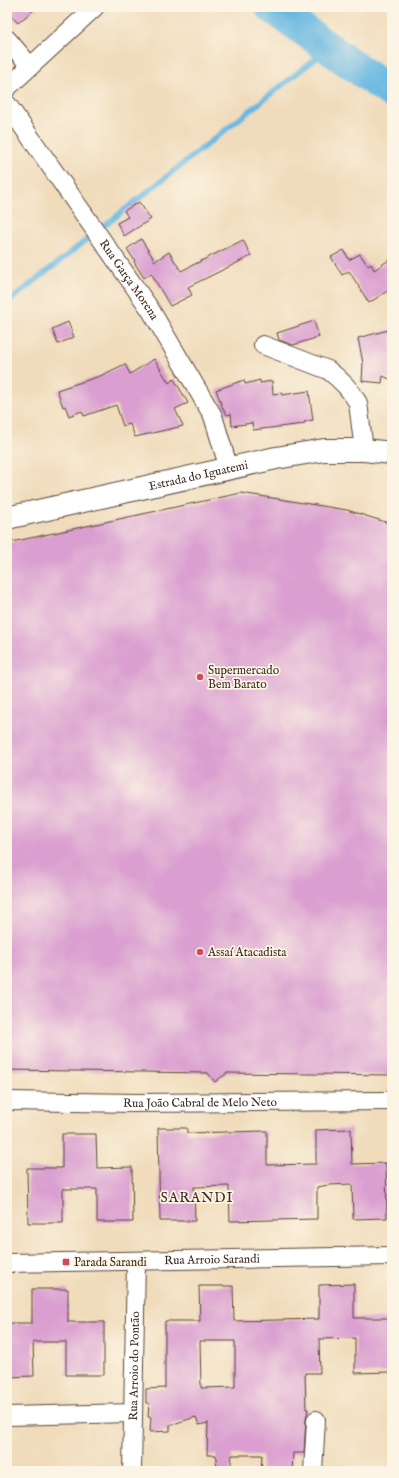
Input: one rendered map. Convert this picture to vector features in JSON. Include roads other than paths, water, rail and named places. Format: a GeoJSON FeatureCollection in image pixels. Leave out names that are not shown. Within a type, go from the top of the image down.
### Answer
{"type":"FeatureCollection","features":[{"type":"Feature","properties":{"kind":"main road","name":"Estrada do Iguatemi"},"geometry":{"type":"LineString","coordinates":[[7,518],[276,458],[324,450],[364,450],[392,453]]}},
{"type":"Feature","properties":{"kind":"street"},"geometry":{"type":"LineString","coordinates":[[7,88],[96,7]]}},
{"type":"Feature","properties":{"kind":"street"},"geometry":{"type":"LineString","coordinates":[[7,39],[30,66]]}},
{"type":"Feature","properties":{"kind":"street","name":"Rua Garça Morena"},"geometry":{"type":"LineString","coordinates":[[7,104],[150,309],[213,416],[228,469]]}},
{"type":"Feature","properties":{"kind":"street"},"geometry":{"type":"LineString","coordinates":[[263,345],[328,370],[336,377],[354,396],[358,403],[364,450]]}},
{"type":"Feature","properties":{"kind":"street","name":"Rua João Cabral de Melo Neto"},"geometry":{"type":"LineString","coordinates":[[7,1101],[137,1103],[392,1101]]}},
{"type":"Feature","properties":{"kind":"street","name":"Rua Arroio Sarandi"},"geometry":{"type":"LineString","coordinates":[[7,1263],[392,1256]]}},
{"type":"Feature","properties":{"kind":"street","name":"Rua Arroio do Pontão"},"geometry":{"type":"LineString","coordinates":[[132,1471],[136,1261]]}},
{"type":"Feature","properties":{"kind":"street"},"geometry":{"type":"LineString","coordinates":[[7,1416],[133,1413]]}},
{"type":"Feature","properties":{"kind":"street"},"geometry":{"type":"LineString","coordinates":[[313,1471],[316,1420]]}},
{"type":"Feature","properties":{"kind":"waterway"},"geometry":{"type":"LineString","coordinates":[[271,7],[392,93]]}},
{"type":"Feature","properties":{"kind":"waterway"},"geometry":{"type":"LineString","coordinates":[[7,303],[329,48]]}},
{"type":"Feature","properties":{"kind":"place","name":"Supermercado Bem Barato"},"geometry":{"type":"Point","coordinates":[200,677]}},
{"type":"Feature","properties":{"kind":"place","name":"Assaí Atacadista"},"geometry":{"type":"Point","coordinates":[200,952]}},
{"type":"Feature","properties":{"kind":"place","name":"Parada Sarandi"},"geometry":{"type":"Point","coordinates":[66,1262]}},
{"type":"Feature","properties":{"kind":"district","name":"SARANDI"},"geometry":{"type":"Point","coordinates":[197,1198]}}]}
